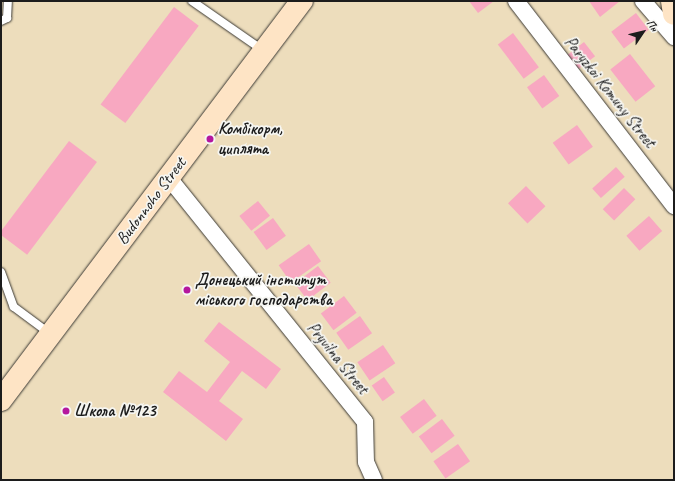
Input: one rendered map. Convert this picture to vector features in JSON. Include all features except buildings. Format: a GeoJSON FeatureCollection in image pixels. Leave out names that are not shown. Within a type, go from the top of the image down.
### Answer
{"type":"FeatureCollection","features":[{"type":"Feature","properties":{"kind":"main road","name":"Budonnoho Street"},"geometry":{"type":"LineString","coordinates":[[1,400],[302,1]]}},
{"type":"Feature","properties":{"kind":"main road"},"geometry":{"type":"LineString","coordinates":[[672,1],[674,14]]}},
{"type":"Feature","properties":{"kind":"street","name":"Paryzkoi Komuny Street"},"geometry":{"type":"LineString","coordinates":[[516,1],[674,206]]}},
{"type":"Feature","properties":{"kind":"street"},"geometry":{"type":"LineString","coordinates":[[643,1],[674,37]]}},
{"type":"Feature","properties":{"kind":"street","name":"Pryvilna Street"},"geometry":{"type":"LineString","coordinates":[[169,178],[365,422],[366,462],[374,480]]}},
{"type":"Feature","properties":{"kind":"lane"},"geometry":{"type":"LineString","coordinates":[[1,21],[7,18],[8,1]]}},
{"type":"Feature","properties":{"kind":"lane"},"geometry":{"type":"LineString","coordinates":[[192,1],[264,51]]}},
{"type":"Feature","properties":{"kind":"lane"},"geometry":{"type":"LineString","coordinates":[[1,272],[14,307],[51,334]]}},
{"type":"Feature","properties":{"kind":"place","name":"Комбікорм, циплята"},"geometry":{"type":"Point","coordinates":[210,139]}},
{"type":"Feature","properties":{"kind":"place","name":"Донецький інститут міського господарства"},"geometry":{"type":"Point","coordinates":[187,290]}},
{"type":"Feature","properties":{"kind":"place","name":"Школа №123"},"geometry":{"type":"Point","coordinates":[66,411]}}]}
